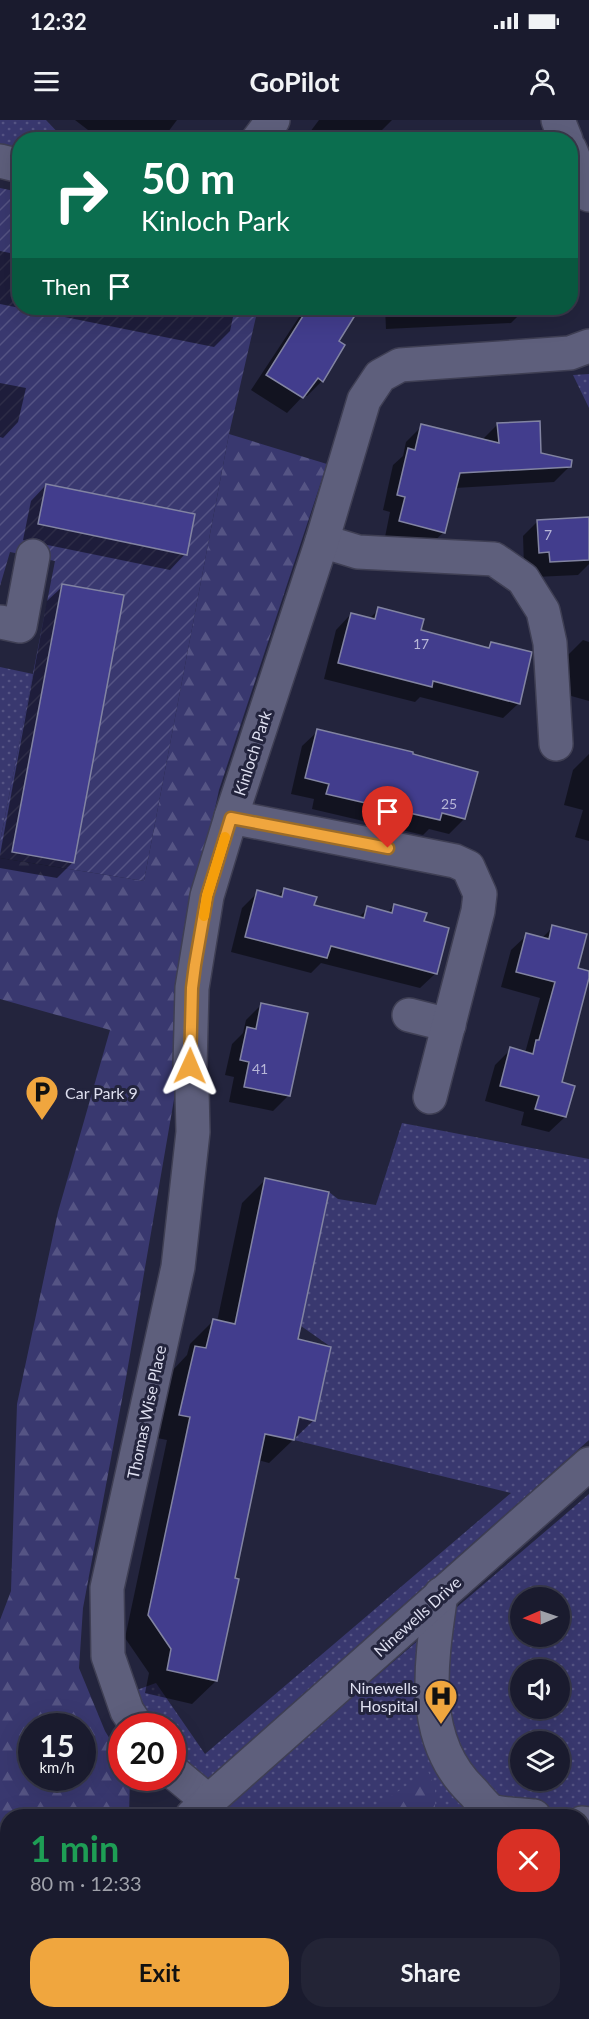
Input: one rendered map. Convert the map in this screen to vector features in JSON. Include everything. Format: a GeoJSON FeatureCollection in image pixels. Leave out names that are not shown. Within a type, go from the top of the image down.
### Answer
{"type":"FeatureCollection","features":[{"type":"Feature","properties":{"kind":"street"},"geometry":{"type":"LineString","coordinates":[[578,168],[589,195]]}},
{"type":"Feature","properties":{"kind":"street","name":"Kinloch Park"},"geometry":{"type":"LineString","coordinates":[[430,1097],[478,911],[480,894],[468,867],[455,861],[231,818],[322,541],[364,400],[380,376],[400,365],[570,353],[589,346]]}},
{"type":"Feature","properties":{"kind":"street"},"geometry":{"type":"LineString","coordinates":[[322,541],[358,552],[494,559],[523,579],[543,611],[550,643],[556,744]]}},
{"type":"Feature","properties":{"kind":"street"},"geometry":{"type":"LineString","coordinates":[[0,622],[20,626],[33,556]]}},
{"type":"Feature","properties":{"kind":"street","name":"Thomas Wise Place"},"geometry":{"type":"LineString","coordinates":[[128,1713],[108,1656],[107,1588],[178,1267],[193,1132],[192,988],[207,896],[231,818]]}},
{"type":"Feature","properties":{"kind":"street"},"geometry":{"type":"LineString","coordinates":[[409,1016],[448,1025]]}},
{"type":"Feature","properties":{"kind":"street","name":"Ninewells Drive"},"geometry":{"type":"LineString","coordinates":[[200,1809],[589,1464]]}},
{"type":"Feature","properties":{"kind":"street"},"geometry":{"type":"LineString","coordinates":[[441,1594],[432,1651],[431,1699],[442,1747],[457,1777],[485,1809]]}},
{"type":"Feature","properties":{"kind":"street"},"geometry":{"type":"LineString","coordinates":[[186,1790],[200,1809]]}},
{"type":"Feature","properties":{"kind":"green space"},"geometry":{"type":"Polygon","coordinates":[[[0,120],[46,120],[57,132],[12,132],[12,152],[0,149],[0,120]]]}},
{"type":"Feature","properties":{"kind":"green space"},"geometry":{"type":"Polygon","coordinates":[[[0,188],[12,191],[12,315],[256,315],[229,434],[144,881],[0,858],[0,842],[55,561],[10,552],[0,586],[0,188]]]}},
{"type":"Feature","properties":{"kind":"green space"},"geometry":{"type":"Polygon","coordinates":[[[589,374],[589,408],[573,375],[589,374]]]}},
{"type":"Feature","properties":{"kind":"green space"},"geometry":{"type":"Polygon","coordinates":[[[229,434],[327,464],[219,790],[198,887],[180,993],[177,1082],[126,1378],[83,1608],[79,1668],[108,1736],[108,1791],[130,1791],[129,1809],[0,1809],[0,1620],[11,1591],[17,1404],[58,1212],[110,1030],[0,999],[0,858],[144,881],[229,434]]]}},
{"type":"Feature","properties":{"kind":"green space"},"geometry":{"type":"Polygon","coordinates":[[[0,667],[33,674],[0,842],[0,667]]]}},
{"type":"Feature","properties":{"kind":"green space"},"geometry":{"type":"Polygon","coordinates":[[[402,1123],[589,1159],[589,1440],[205,1781],[186,1765],[186,1726],[205,1754],[511,1493],[294,1440],[299,1417],[315,1420],[331,1347],[301,1326],[329,1192],[338,1199],[376,1205],[402,1123]]]}},
{"type":"Feature","properties":{"kind":"green space","name":"Ninewells Hospital"},"geometry":{"type":"Polygon","coordinates":[[[589,1494],[589,1809],[560,1809],[496,1796],[480,1809],[221,1809],[589,1494]]]}},
{"type":"Feature","properties":{"kind":"green space"},"geometry":{"type":"Polygon","coordinates":[[[156,1683],[177,1713],[147,1713],[134,1691],[156,1683]]]}},
{"type":"Feature","properties":{"kind":"green space"},"geometry":{"type":"Polygon","coordinates":[[[428,1771],[435,1788],[435,1809],[372,1809],[428,1771]]]}},
{"type":"Feature","properties":{"kind":"building"},"geometry":{"type":"Polygon","coordinates":[[[304,315],[350,315],[354,317],[339,341],[345,345],[323,382],[318,378],[303,398],[266,375],[304,315]]]}},
{"type":"Feature","properties":{"kind":"building"},"geometry":{"type":"Polygon","coordinates":[[[540,421],[541,453],[572,460],[571,467],[460,473],[445,533],[399,521],[405,497],[397,495],[408,448],[415,450],[421,424],[499,443],[497,423],[540,421]]]}},
{"type":"Feature","properties":{"kind":"building"},"geometry":{"type":"Polygon","coordinates":[[[46,484],[195,514],[187,555],[38,524],[46,484]]]}},
{"type":"Feature","properties":{"kind":"building"},"geometry":{"type":"Polygon","coordinates":[[[589,517],[589,560],[550,562],[549,552],[539,553],[537,520],[589,517]]]}},
{"type":"Feature","properties":{"kind":"building"},"geometry":{"type":"Polygon","coordinates":[[[62,584],[124,595],[74,863],[12,852],[62,584]]]}},
{"type":"Feature","properties":{"kind":"building"},"geometry":{"type":"Polygon","coordinates":[[[378,607],[424,619],[421,630],[489,648],[491,642],[532,652],[520,704],[433,681],[432,687],[338,663],[351,613],[375,619],[378,607]]]}},
{"type":"Feature","properties":{"kind":"building"},"geometry":{"type":"Polygon","coordinates":[[[317,729],[413,752],[413,754],[478,772],[465,819],[442,813],[440,820],[326,794],[329,784],[305,778],[317,729]]]}},
{"type":"Feature","properties":{"kind":"building"},"geometry":{"type":"Polygon","coordinates":[[[284,888],[317,897],[314,905],[364,918],[367,906],[392,913],[394,904],[427,913],[424,921],[449,928],[437,974],[331,946],[327,958],[245,937],[257,890],[282,897],[284,888]]]}},
{"type":"Feature","properties":{"kind":"building"},"geometry":{"type":"Polygon","coordinates":[[[552,925],[587,934],[578,968],[589,971],[589,978],[562,1082],[575,1086],[566,1117],[535,1109],[539,1096],[500,1086],[510,1047],[533,1054],[536,1040],[539,1040],[555,982],[516,972],[526,933],[549,939],[552,925]]]}},
{"type":"Feature","properties":{"kind":"building"},"geometry":{"type":"Polygon","coordinates":[[[261,1003],[308,1013],[290,1096],[244,1087],[249,1062],[240,1060],[247,1027],[256,1029],[261,1003]]]}},
{"type":"Feature","properties":{"kind":"building"},"geometry":{"type":"Polygon","coordinates":[[[265,1178],[329,1192],[298,1339],[331,1347],[315,1421],[299,1417],[294,1440],[265,1434],[235,1578],[239,1579],[217,1681],[167,1670],[171,1649],[148,1615],[190,1417],[179,1415],[195,1346],[206,1348],[213,1319],[235,1324],[265,1178]]]}},
{"type":"Feature","properties":{"kind":"slow traffic"},"geometry":{"type":"LineString","coordinates":[[204,916],[207,896],[225,837]]}},
{"type":"Feature","properties":{"kind":"place","name":"Car Park 9"},"geometry":{"type":"Point","coordinates":[42,1121]}},
{"type":"Feature","properties":{"kind":"place","name":"Ninewells Hospital"},"geometry":{"type":"Point","coordinates":[441,1725]}},
{"type":"Feature","properties":{"kind":"route"},"geometry":{"type":"LineString","coordinates":[[190,1066],[192,988],[195,965],[207,896],[231,818],[388,848]]}}]}
